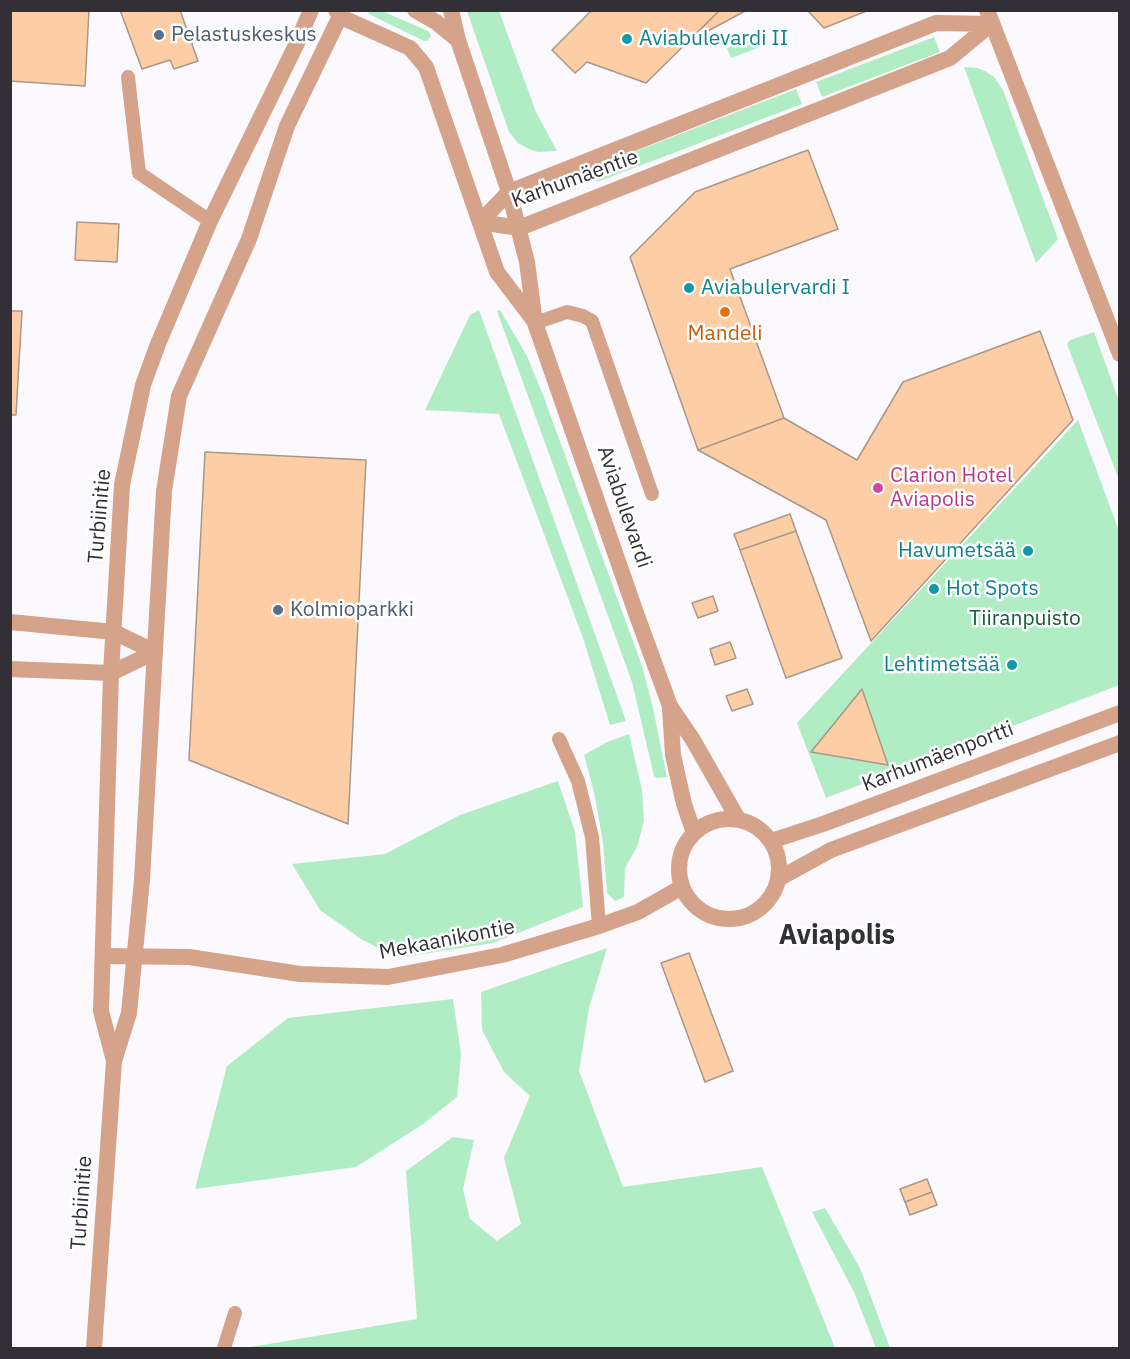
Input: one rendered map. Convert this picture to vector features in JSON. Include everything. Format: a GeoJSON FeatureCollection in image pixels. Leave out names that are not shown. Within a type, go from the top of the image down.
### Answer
{"type":"FeatureCollection","features":[{"type":"Feature","properties":{"kind":"street","name":"Turbiinitie"},"geometry":{"type":"LineString","coordinates":[[114,1061],[101,1011],[111,673],[122,484],[143,385],[158,345],[210,222],[296,45],[310,10]]}},
{"type":"Feature","properties":{"kind":"street"},"geometry":{"type":"LineString","coordinates":[[415,10],[436,22],[458,40]]}},
{"type":"Feature","properties":{"kind":"street","name":"Aviabulevardi"},"geometry":{"type":"LineString","coordinates":[[451,10],[458,40],[519,228],[527,262],[535,323],[670,706],[693,740],[738,819]]}},
{"type":"Feature","properties":{"kind":"street","name":"Turbiinitie"},"geometry":{"type":"LineString","coordinates":[[94,1348],[114,1061],[129,1013],[142,880],[164,491],[179,396],[249,239],[287,126],[340,13]]}},
{"type":"Feature","properties":{"kind":"street","name":"Aviabulevardi"},"geometry":{"type":"LineString","coordinates":[[340,13],[410,48],[426,67],[497,272],[535,323]]}},
{"type":"Feature","properties":{"kind":"street"},"geometry":{"type":"LineString","coordinates":[[989,17],[1119,354]]}},
{"type":"Feature","properties":{"kind":"street","name":"Karhumäentie"},"geometry":{"type":"LineString","coordinates":[[480,222],[509,192],[936,23],[989,17]]}},
{"type":"Feature","properties":{"kind":"street","name":"Karhumäentie"},"geometry":{"type":"LineString","coordinates":[[480,222],[519,228],[950,58],[989,17]]}},
{"type":"Feature","properties":{"kind":"street"},"geometry":{"type":"LineString","coordinates":[[10,622],[114,632],[155,652]]}},
{"type":"Feature","properties":{"kind":"street"},"geometry":{"type":"LineString","coordinates":[[10,669],[111,673],[155,652]]}},
{"type":"Feature","properties":{"kind":"street","name":"Aviabulevardi"},"geometry":{"type":"LineString","coordinates":[[670,706],[673,755],[684,804],[694,833]]}},
{"type":"Feature","properties":{"kind":"street","name":"Karhumäenportti"},"geometry":{"type":"LineString","coordinates":[[771,841],[823,824],[1119,713]]}},
{"type":"Feature","properties":{"kind":"street"},"geometry":{"type":"LineString","coordinates":[[778,879],[831,850],[1119,743]]}},
{"type":"Feature","properties":{"kind":"street"},"geometry":{"type":"LineString","coordinates":[[722,819],[738,819],[757,826],[771,841],[777,852],[778,879],[771,896],[759,910],[742,917],[723,919],[698,909],[689,899],[679,876],[681,853],[694,833],[707,824],[722,819]]}},
{"type":"Feature","properties":{"kind":"street","name":"Mekaanikontie"},"geometry":{"type":"LineString","coordinates":[[103,956],[189,957],[300,974],[388,977],[502,955],[599,926],[638,912],[682,887]]}},
{"type":"Feature","properties":{"kind":"lane"},"geometry":{"type":"LineString","coordinates":[[128,77],[139,173],[210,222]]}},
{"type":"Feature","properties":{"kind":"lane"},"geometry":{"type":"LineString","coordinates":[[535,323],[567,312],[592,321],[652,494]]}},
{"type":"Feature","properties":{"kind":"lane"},"geometry":{"type":"LineString","coordinates":[[559,739],[578,781],[592,837],[599,926]]}},
{"type":"Feature","properties":{"kind":"lane"},"geometry":{"type":"LineString","coordinates":[[224,1348],[235,1313]]}},
{"type":"Feature","properties":{"kind":"green space"},"geometry":{"type":"Polygon","coordinates":[[[367,11],[382,11],[428,31],[431,36],[424,41],[367,11]]]}},
{"type":"Feature","properties":{"kind":"green space"},"geometry":{"type":"Polygon","coordinates":[[[467,11],[499,11],[536,112],[557,151],[538,152],[529,149],[518,143],[509,132],[467,11]]]}},
{"type":"Feature","properties":{"kind":"green space"},"geometry":{"type":"Polygon","coordinates":[[[760,36],[768,44],[731,58],[727,48],[760,36]]]}},
{"type":"Feature","properties":{"kind":"green space"},"geometry":{"type":"Polygon","coordinates":[[[934,37],[940,52],[822,97],[816,82],[934,37]]]}},
{"type":"Feature","properties":{"kind":"green space"},"geometry":{"type":"Polygon","coordinates":[[[964,67],[985,71],[995,78],[1003,90],[1058,239],[1036,263],[964,67]]]}},
{"type":"Feature","properties":{"kind":"green space"},"geometry":{"type":"Polygon","coordinates":[[[796,89],[802,104],[597,182],[592,168],[796,89]]]}},
{"type":"Feature","properties":{"kind":"green space"},"geometry":{"type":"Polygon","coordinates":[[[479,310],[626,721],[610,725],[583,638],[499,414],[425,410],[470,315],[479,310]]]}},
{"type":"Feature","properties":{"kind":"green space"},"geometry":{"type":"Polygon","coordinates":[[[500,310],[527,356],[543,395],[642,666],[667,777],[654,776],[632,682],[497,311],[500,310]]]}},
{"type":"Feature","properties":{"kind":"green space"},"geometry":{"type":"Polygon","coordinates":[[[1094,332],[1119,401],[1119,480],[1067,344],[1070,340],[1094,332]]]}},
{"type":"Feature","properties":{"kind":"green space","name":"Tiiranpuisto"},"geometry":{"type":"Polygon","coordinates":[[[1078,420],[1119,531],[1119,685],[826,798],[797,723],[1078,420]]]}},
{"type":"Feature","properties":{"kind":"green space"},"geometry":{"type":"Polygon","coordinates":[[[629,734],[642,790],[644,821],[637,847],[625,868],[624,897],[615,901],[607,893],[603,843],[594,792],[584,755],[607,742],[629,734]]]}},
{"type":"Feature","properties":{"kind":"green space"},"geometry":{"type":"Polygon","coordinates":[[[558,781],[575,832],[583,907],[493,943],[397,958],[361,939],[320,910],[292,864],[385,854],[460,815],[558,781]]]}},
{"type":"Feature","properties":{"kind":"green space"},"geometry":{"type":"Polygon","coordinates":[[[607,948],[589,1008],[579,1071],[623,1187],[762,1167],[835,1348],[245,1348],[417,1319],[406,1171],[453,1137],[474,1140],[463,1189],[470,1219],[497,1241],[521,1224],[504,1158],[530,1096],[504,1072],[482,1030],[481,992],[607,948]]]}},
{"type":"Feature","properties":{"kind":"green space"},"geometry":{"type":"Polygon","coordinates":[[[453,999],[461,1054],[457,1097],[423,1124],[356,1167],[195,1189],[227,1066],[288,1018],[453,999]]]}},
{"type":"Feature","properties":{"kind":"green space"},"geometry":{"type":"Polygon","coordinates":[[[825,1208],[860,1268],[890,1348],[876,1348],[854,1292],[812,1212],[825,1208]]]}},
{"type":"Feature","properties":{"kind":"building"},"geometry":{"type":"Polygon","coordinates":[[[10,10],[89,10],[85,86],[10,81],[10,10]]]}},
{"type":"Feature","properties":{"kind":"building","name":"Pelastuskeskus"},"geometry":{"type":"Polygon","coordinates":[[[120,10],[180,10],[198,61],[174,69],[170,60],[142,69],[120,10]]]}},
{"type":"Feature","properties":{"kind":"building","name":"Aviabulevardi II"},"geometry":{"type":"Polygon","coordinates":[[[592,10],[720,10],[646,83],[587,62],[575,73],[552,50],[592,10]]]}},
{"type":"Feature","properties":{"kind":"building"},"geometry":{"type":"Polygon","coordinates":[[[720,10],[747,10],[706,32],[702,28],[720,10]]]}},
{"type":"Feature","properties":{"kind":"building","name":"Aviabulevardi II"},"geometry":{"type":"Polygon","coordinates":[[[807,10],[869,10],[824,28],[807,10]]]}},
{"type":"Feature","properties":{"kind":"building","name":"Aviabulervardi I"},"geometry":{"type":"Polygon","coordinates":[[[808,150],[838,229],[730,269],[784,418],[698,450],[630,257],[695,192],[808,150]]]}},
{"type":"Feature","properties":{"kind":"building"},"geometry":{"type":"Polygon","coordinates":[[[77,222],[119,224],[117,262],[75,260],[77,222]]]}},
{"type":"Feature","properties":{"kind":"building"},"geometry":{"type":"Polygon","coordinates":[[[10,311],[22,311],[16,415],[10,415],[10,311]]]}},
{"type":"Feature","properties":{"kind":"building"},"geometry":{"type":"Polygon","coordinates":[[[1040,331],[1073,420],[871,641],[826,520],[698,450],[784,418],[857,460],[903,382],[1040,331]]]}},
{"type":"Feature","properties":{"kind":"building","name":"Kolmioparkki"},"geometry":{"type":"Polygon","coordinates":[[[205,452],[366,460],[348,824],[189,760],[205,452]]]}},
{"type":"Feature","properties":{"kind":"building"},"geometry":{"type":"Polygon","coordinates":[[[790,514],[796,531],[740,550],[734,534],[790,514]]]}},
{"type":"Feature","properties":{"kind":"building"},"geometry":{"type":"Polygon","coordinates":[[[796,531],[842,658],[786,678],[740,550],[796,531]]]}},
{"type":"Feature","properties":{"kind":"building"},"geometry":{"type":"Polygon","coordinates":[[[713,596],[718,611],[698,618],[692,603],[713,596]]]}},
{"type":"Feature","properties":{"kind":"building"},"geometry":{"type":"Polygon","coordinates":[[[730,642],[736,658],[715,665],[710,649],[730,642]]]}},
{"type":"Feature","properties":{"kind":"building"},"geometry":{"type":"Polygon","coordinates":[[[747,689],[753,704],[732,711],[726,696],[747,689]]]}},
{"type":"Feature","properties":{"kind":"building"},"geometry":{"type":"Polygon","coordinates":[[[862,689],[888,765],[811,752],[862,689]]]}},
{"type":"Feature","properties":{"kind":"building"},"geometry":{"type":"Polygon","coordinates":[[[689,953],[733,1071],[705,1082],[661,963],[689,953]]]}},
{"type":"Feature","properties":{"kind":"building"},"geometry":{"type":"Polygon","coordinates":[[[927,1179],[932,1192],[905,1202],[900,1189],[927,1179]]]}},
{"type":"Feature","properties":{"kind":"building"},"geometry":{"type":"Polygon","coordinates":[[[932,1192],[937,1205],[910,1215],[905,1202],[932,1192]]]}},
{"type":"Feature","properties":{"kind":"place","name":"Pelastuskeskus"},"geometry":{"type":"Point","coordinates":[159,35]}},
{"type":"Feature","properties":{"kind":"place","name":"Aviabulevardi II"},"geometry":{"type":"Point","coordinates":[627,39]}},
{"type":"Feature","properties":{"kind":"place","name":"Aviabulervardi I"},"geometry":{"type":"Point","coordinates":[689,288]}},
{"type":"Feature","properties":{"kind":"place","name":"Mandeli"},"geometry":{"type":"Point","coordinates":[725,312]}},
{"type":"Feature","properties":{"kind":"place","name":"Clarion Hotel Aviapolis"},"geometry":{"type":"Point","coordinates":[878,488]}},
{"type":"Feature","properties":{"kind":"place","name":"Havumetsää"},"geometry":{"type":"Point","coordinates":[1028,551]}},
{"type":"Feature","properties":{"kind":"place","name":"Hot Spots"},"geometry":{"type":"Point","coordinates":[934,589]}},
{"type":"Feature","properties":{"kind":"place","name":"Kolmioparkki"},"geometry":{"type":"Point","coordinates":[278,610]}},
{"type":"Feature","properties":{"kind":"place","name":"Lehtimetsää"},"geometry":{"type":"Point","coordinates":[1012,665]}},
{"type":"Feature","properties":{"kind":"district","name":"Aviapolis"},"geometry":{"type":"Point","coordinates":[837,936]}}]}
